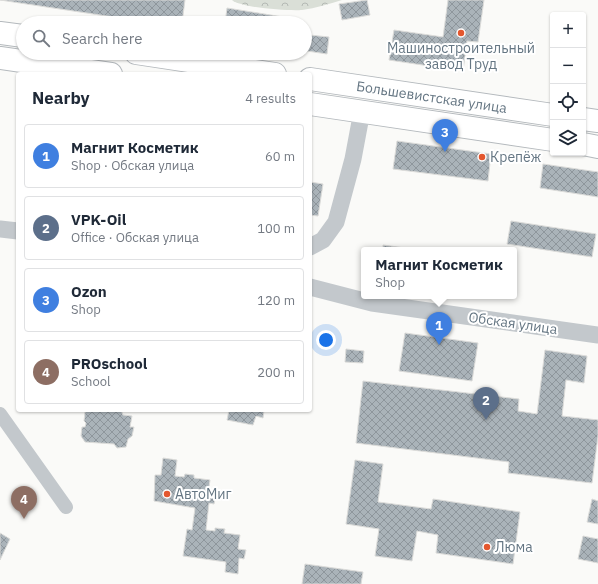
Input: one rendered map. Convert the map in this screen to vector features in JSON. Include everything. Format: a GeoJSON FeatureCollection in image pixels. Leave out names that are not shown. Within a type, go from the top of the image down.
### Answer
{"type":"FeatureCollection","features":[{"type":"Feature","properties":{"kind":"highway"},"geometry":{"type":"LineString","coordinates":[[0,32],[16,35]]}},
{"type":"Feature","properties":{"kind":"highway"},"geometry":{"type":"LineString","coordinates":[[0,58],[97,72]]}},
{"type":"Feature","properties":{"kind":"highway"},"geometry":{"type":"LineString","coordinates":[[183,60],[263,72]]}},
{"type":"Feature","properties":{"kind":"highway","name":"Большевистская улица"},"geometry":{"type":"LineString","coordinates":[[312,79],[550,115]]}},
{"type":"Feature","properties":{"kind":"highway","name":"Большевистская улица"},"geometry":{"type":"LineString","coordinates":[[312,104],[550,140]]}},
{"type":"Feature","properties":{"kind":"highway"},"geometry":{"type":"LineString","coordinates":[[586,119],[598,121]]}},
{"type":"Feature","properties":{"kind":"highway"},"geometry":{"type":"LineString","coordinates":[[586,145],[598,147]]}},
{"type":"Feature","properties":{"kind":"street"},"geometry":{"type":"LineString","coordinates":[[312,246],[323,240],[336,222],[353,159],[362,111]]}},
{"type":"Feature","properties":{"kind":"street"},"geometry":{"type":"LineString","coordinates":[[0,228],[16,231]]}},
{"type":"Feature","properties":{"kind":"street","name":"Обская улица"},"geometry":{"type":"LineString","coordinates":[[312,288],[372,303],[598,335]]}},
{"type":"Feature","properties":{"kind":"street"},"geometry":{"type":"LineString","coordinates":[[0,414],[66,507]]}},
{"type":"Feature","properties":{"kind":"green space"},"geometry":{"type":"Polygon","coordinates":[[[232,0],[342,0],[312,8],[296,10],[255,7],[237,3],[232,0]]]}},
{"type":"Feature","properties":{"kind":"building"},"geometry":{"type":"Polygon","coordinates":[[[0,0],[185,0],[183,16],[106,16],[0,0]]]}},
{"type":"Feature","properties":{"kind":"building"},"geometry":{"type":"Polygon","coordinates":[[[367,0],[370,15],[342,20],[339,4],[367,0]]]}},
{"type":"Feature","properties":{"kind":"building","name":"Машиностроительный завод Труд"},"geometry":{"type":"Polygon","coordinates":[[[448,0],[484,0],[478,42],[467,41],[463,71],[389,60],[394,30],[443,37],[448,0]]]}},
{"type":"Feature","properties":{"kind":"building"},"geometry":{"type":"Polygon","coordinates":[[[227,8],[277,16],[226,16],[227,8]]]}},
{"type":"Feature","properties":{"kind":"building"},"geometry":{"type":"Polygon","coordinates":[[[312,35],[329,37],[327,54],[312,52],[312,35]]]}},
{"type":"Feature","properties":{"kind":"building"},"geometry":{"type":"Polygon","coordinates":[[[397,141],[491,154],[488,181],[393,169],[397,141]]]}},
{"type":"Feature","properties":{"kind":"building"},"geometry":{"type":"Polygon","coordinates":[[[543,164],[598,172],[598,197],[540,188],[543,164]]]}},
{"type":"Feature","properties":{"kind":"building"},"geometry":{"type":"Polygon","coordinates":[[[312,182],[323,184],[318,216],[312,215],[312,182]]]}},
{"type":"Feature","properties":{"kind":"building"},"geometry":{"type":"Polygon","coordinates":[[[511,221],[596,234],[592,257],[507,244],[511,221]]]}},
{"type":"Feature","properties":{"kind":"building"},"geometry":{"type":"Polygon","coordinates":[[[383,245],[397,247],[383,247],[383,245]]]}},
{"type":"Feature","properties":{"kind":"building"},"geometry":{"type":"Polygon","coordinates":[[[405,333],[478,343],[472,381],[399,371],[405,333]]]}},
{"type":"Feature","properties":{"kind":"building"},"geometry":{"type":"Polygon","coordinates":[[[346,349],[364,351],[363,363],[345,362],[346,349]]]}},
{"type":"Feature","properties":{"kind":"building"},"geometry":{"type":"Polygon","coordinates":[[[545,350],[587,356],[584,383],[566,380],[562,416],[598,420],[598,436],[592,483],[508,473],[509,462],[356,443],[363,381],[519,399],[518,411],[537,414],[545,350]]]}},
{"type":"Feature","properties":{"kind":"building"},"geometry":{"type":"Polygon","coordinates":[[[85,412],[122,412],[123,415],[132,416],[130,427],[134,427],[132,436],[128,439],[126,447],[117,448],[114,444],[85,442],[81,436],[82,427],[85,427],[86,423],[84,421],[85,412]]]}},
{"type":"Feature","properties":{"kind":"building"},"geometry":{"type":"Polygon","coordinates":[[[229,412],[264,412],[263,418],[256,416],[253,425],[227,420],[229,412]]]}},
{"type":"Feature","properties":{"kind":"building"},"geometry":{"type":"Polygon","coordinates":[[[163,458],[177,460],[175,476],[184,477],[185,474],[194,475],[194,478],[210,480],[208,494],[216,495],[214,504],[209,503],[206,530],[215,531],[215,528],[225,529],[224,533],[240,535],[238,549],[246,550],[244,559],[239,558],[238,574],[225,572],[226,562],[183,556],[187,529],[192,530],[195,508],[154,501],[155,475],[161,475],[163,458]]]}},
{"type":"Feature","properties":{"kind":"building"},"geometry":{"type":"Polygon","coordinates":[[[355,460],[383,464],[378,502],[431,509],[433,499],[520,512],[513,564],[436,553],[438,535],[417,531],[412,561],[375,556],[379,529],[346,524],[355,460]]]}},
{"type":"Feature","properties":{"kind":"building"},"geometry":{"type":"Polygon","coordinates":[[[592,499],[598,501],[598,524],[587,522],[592,499]]]}},
{"type":"Feature","properties":{"kind":"building"},"geometry":{"type":"Polygon","coordinates":[[[0,533],[10,539],[0,560],[0,533]]]}},
{"type":"Feature","properties":{"kind":"building"},"geometry":{"type":"Polygon","coordinates":[[[583,536],[598,539],[598,563],[578,559],[583,536]]]}},
{"type":"Feature","properties":{"kind":"building"},"geometry":{"type":"Polygon","coordinates":[[[305,564],[363,572],[361,584],[302,584],[305,564]]]}},
{"type":"Feature","properties":{"kind":"place","name":"Машиностроительный завод Труд"},"geometry":{"type":"Point","coordinates":[461,33]}},
{"type":"Feature","properties":{"kind":"place","name":"Ozon"},"geometry":{"type":"Point","coordinates":[445,152]}},
{"type":"Feature","properties":{"kind":"place","name":"Крепёж"},"geometry":{"type":"Point","coordinates":[482,157]}},
{"type":"Feature","properties":{"kind":"place","name":"Магнит Косметик"},"geometry":{"type":"Point","coordinates":[439,345]}},
{"type":"Feature","properties":{"kind":"place","name":"VPK-Oil"},"geometry":{"type":"Point","coordinates":[486,420]}},
{"type":"Feature","properties":{"kind":"place","name":"АвтоМиг"},"geometry":{"type":"Point","coordinates":[167,494]}},
{"type":"Feature","properties":{"kind":"place","name":"PROschool"},"geometry":{"type":"Point","coordinates":[24,519]}},
{"type":"Feature","properties":{"kind":"place","name":"Люма"},"geometry":{"type":"Point","coordinates":[487,547]}}]}
